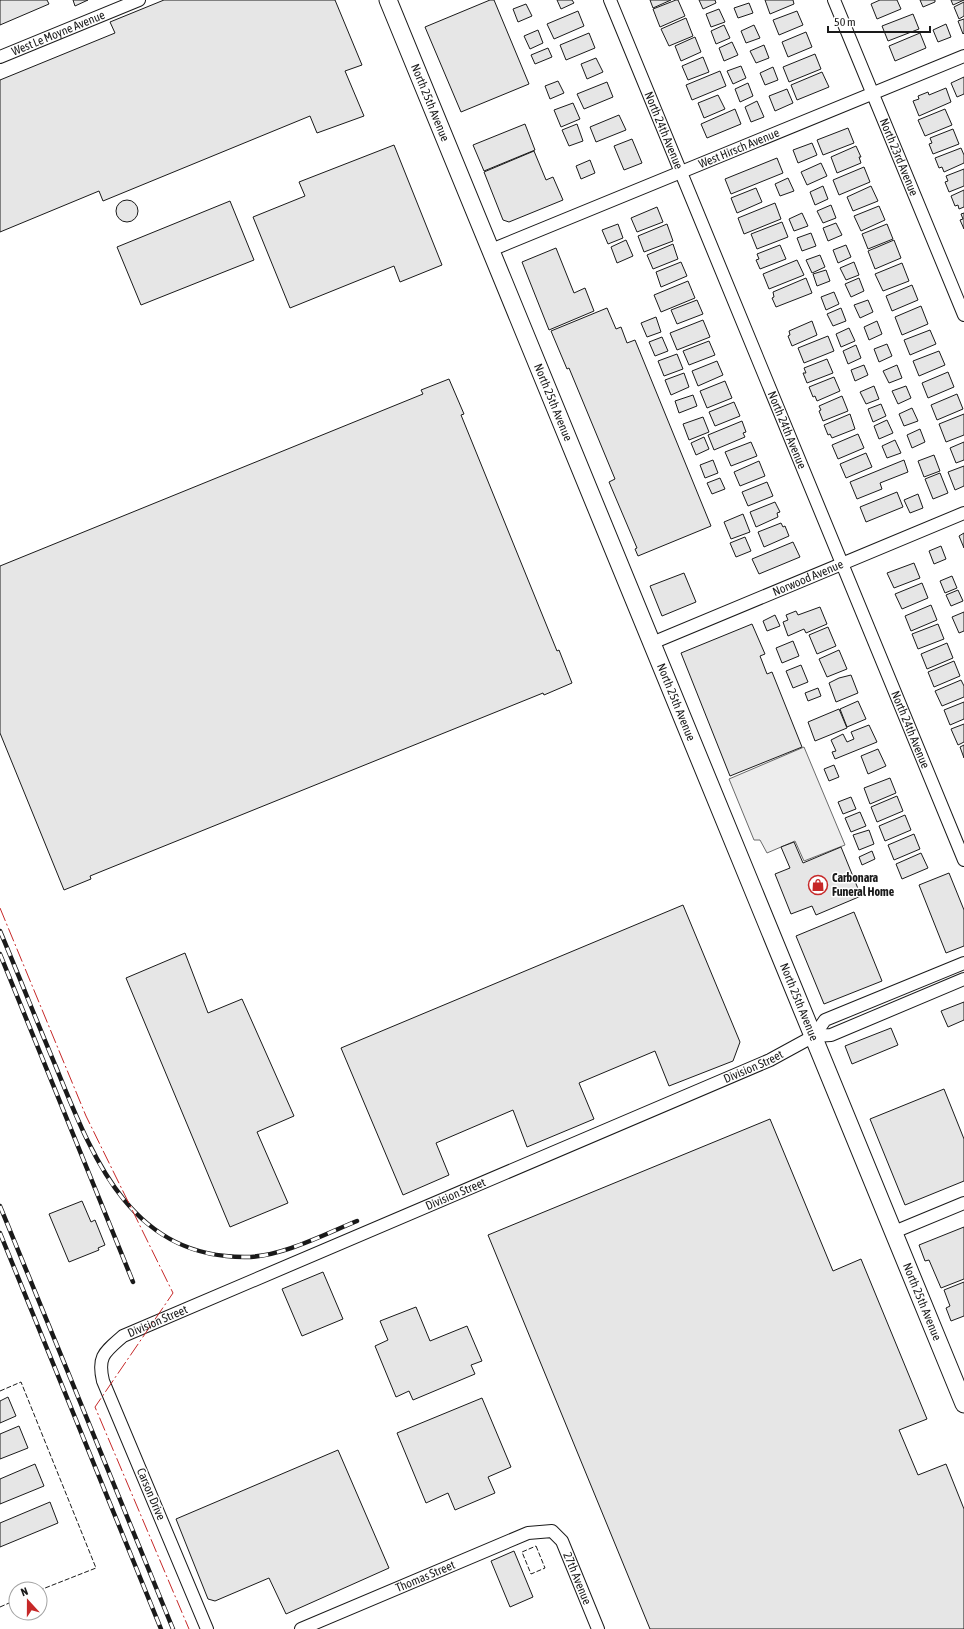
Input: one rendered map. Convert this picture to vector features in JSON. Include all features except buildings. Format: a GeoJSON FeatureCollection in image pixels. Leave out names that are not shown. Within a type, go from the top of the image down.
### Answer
{"type":"FeatureCollection","features":[{"type":"Feature","properties":{"kind":"main road","name":"North 25th Avenue"},"geometry":{"type":"LineString","coordinates":[[388,0],[964,1404]]}},
{"type":"Feature","properties":{"kind":"street","name":"West Le Moyne Avenue"},"geometry":{"type":"LineString","coordinates":[[0,57],[139,0]]}},
{"type":"Feature","properties":{"kind":"street","name":"North 24th Avenue"},"geometry":{"type":"LineString","coordinates":[[610,0],[964,860]]}},
{"type":"Feature","properties":{"kind":"street","name":"North 23rd Avenue"},"geometry":{"type":"LineString","coordinates":[[834,0],[964,315]]}},
{"type":"Feature","properties":{"kind":"street","name":"West Hirsch Avenue"},"geometry":{"type":"LineString","coordinates":[[491,250],[964,56]]}},
{"type":"Feature","properties":{"kind":"street","name":"Norwood Avenue"},"geometry":{"type":"LineString","coordinates":[[652,643],[964,513]]}},
{"type":"Feature","properties":{"kind":"street","name":"Division Street"},"geometry":{"type":"LineString","coordinates":[[814,1036],[825,1020],[964,963]]}},
{"type":"Feature","properties":{"kind":"street","name":"Division Street"},"geometry":{"type":"LineString","coordinates":[[102,1358],[123,1336],[770,1060],[814,1036],[831,1035],[964,979]]}},
{"type":"Feature","properties":{"kind":"street"},"geometry":{"type":"LineString","coordinates":[[894,1232],[964,1203]]}},
{"type":"Feature","properties":{"kind":"street","name":"Carson Drive"},"geometry":{"type":"LineString","coordinates":[[102,1358],[101,1370],[103,1381],[207,1629]]}},
{"type":"Feature","properties":{"kind":"street","name":"Thomas Street"},"geometry":{"type":"LineString","coordinates":[[301,1629],[528,1533],[552,1531]]}},
{"type":"Feature","properties":{"kind":"street","name":"27th Avenue"},"geometry":{"type":"LineString","coordinates":[[552,1531],[562,1541],[598,1629]]}},
{"type":"Feature","properties":{"kind":"shaded area"},"geometry":{"type":"Polygon","coordinates":[[[804,747],[845,845],[804,861],[795,841],[767,853],[760,840],[754,840],[729,779],[804,747]]]}},
{"type":"Feature","properties":{"kind":"railway"},"geometry":{"type":"LineString","coordinates":[[0,931],[85,1135],[102,1167],[121,1196],[145,1221],[173,1241],[206,1253],[246,1257],[260,1256],[288,1249],[357,1221]]}},
{"type":"Feature","properties":{"kind":"railway"},"geometry":{"type":"LineString","coordinates":[[0,954],[133,1282]]}},
{"type":"Feature","properties":{"kind":"railway"},"geometry":{"type":"LineString","coordinates":[[0,1206],[173,1629]]}},
{"type":"Feature","properties":{"kind":"railway"},"geometry":{"type":"LineString","coordinates":[[0,1233],[161,1629]]}},
{"type":"Feature","properties":{"kind":"fence"},"geometry":{"type":"LineString","coordinates":[[0,1391],[21,1382],[96,1568],[48,1587]]}},
{"type":"Feature","properties":{"kind":"fence"},"geometry":{"type":"LineString","coordinates":[[536,1546],[545,1568],[531,1574],[522,1552],[536,1546]]}},
{"type":"Feature","properties":{"kind":"fence"},"geometry":{"type":"LineString","coordinates":[[0,1607],[8,1604]]}},
{"type":"Feature","properties":{"kind":"power"},"geometry":{"type":"LineString","coordinates":[[0,908],[86,1116],[173,1293],[95,1407],[189,1629]]}},
{"type":"Feature","properties":{"kind":"place","name":"Carbonara Funeral Home"},"geometry":{"type":"Point","coordinates":[818,885]}}]}
